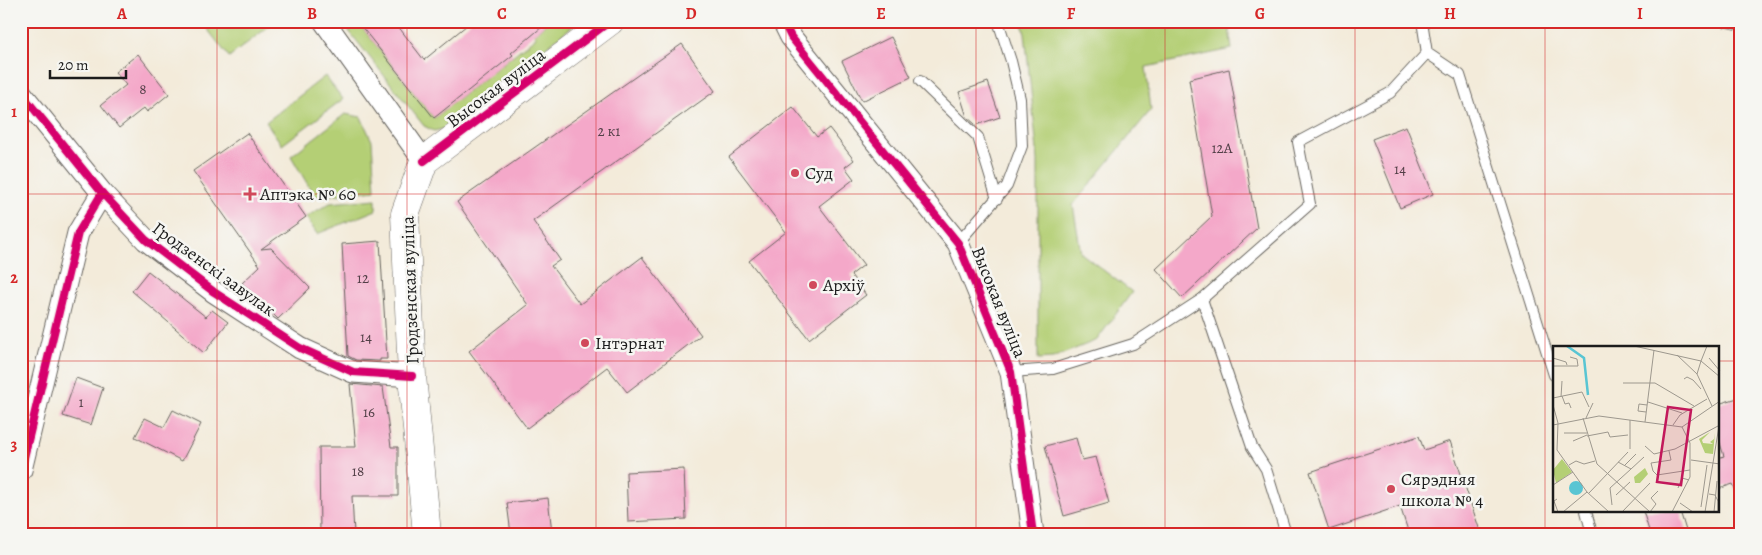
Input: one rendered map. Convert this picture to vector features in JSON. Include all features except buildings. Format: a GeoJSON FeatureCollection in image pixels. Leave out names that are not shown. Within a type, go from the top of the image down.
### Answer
{"type":"FeatureCollection","features":[{"type":"Feature","properties":{"kind":"street"},"geometry":{"type":"LineString","coordinates":[[324,21],[424,161]]}},
{"type":"Feature","properties":{"kind":"street","name":"Высокая вуліца"},"geometry":{"type":"LineString","coordinates":[[424,161],[610,21]]}},
{"type":"Feature","properties":{"kind":"street","name":"Высокая вуліца"},"geometry":{"type":"LineString","coordinates":[[783,21],[791,37],[958,243],[1011,372],[1033,534]]}},
{"type":"Feature","properties":{"kind":"street","name":"Гродзенскі завулак"},"geometry":{"type":"LineString","coordinates":[[21,93],[102,193],[146,240],[214,292],[300,348],[353,372],[412,376]]}},
{"type":"Feature","properties":{"kind":"street","name":"Гродзенская вуліца"},"geometry":{"type":"LineString","coordinates":[[424,161],[405,214],[412,376],[427,534]]}},
{"type":"Feature","properties":{"kind":"street"},"geometry":{"type":"LineString","coordinates":[[21,470],[78,233],[102,193]]}},
{"type":"Feature","properties":{"kind":"lane"},"geometry":{"type":"LineString","coordinates":[[958,243],[1007,186],[1022,146],[1020,99],[1011,61],[998,21]]}},
{"type":"Feature","properties":{"kind":"lane"},"geometry":{"type":"LineString","coordinates":[[1422,21],[1427,53],[1460,75],[1553,372]]}},
{"type":"Feature","properties":{"kind":"lane"},"geometry":{"type":"LineString","coordinates":[[1723,21],[1741,25]]}},
{"type":"Feature","properties":{"kind":"lane"},"geometry":{"type":"LineString","coordinates":[[1011,372],[1053,369],[1133,344],[1202,299],[1270,242],[1310,204],[1298,142],[1390,93],[1427,53]]}},
{"type":"Feature","properties":{"kind":"lane"},"geometry":{"type":"LineString","coordinates":[[920,81],[978,137],[996,199]]}},
{"type":"Feature","properties":{"kind":"lane"},"geometry":{"type":"LineString","coordinates":[[1202,299],[1252,447],[1266,469],[1286,534]]}},
{"type":"Feature","properties":{"kind":"lane"},"geometry":{"type":"LineString","coordinates":[[1586,512],[1592,534]]}},
{"type":"Feature","properties":{"kind":"green space"},"geometry":{"type":"Polygon","coordinates":[[[201,21],[276,21],[229,57],[201,21]]]}},
{"type":"Feature","properties":{"kind":"green space"},"geometry":{"type":"Polygon","coordinates":[[[341,21],[357,21],[434,118],[536,37],[534,34],[549,21],[579,21],[443,129],[434,131],[424,126],[341,21]]]}},
{"type":"Feature","properties":{"kind":"green space"},"geometry":{"type":"Polygon","coordinates":[[[1021,21],[1228,21],[1232,49],[1146,67],[1151,110],[1073,205],[1081,253],[1132,292],[1097,340],[1053,358],[1038,359],[1038,160],[1025,33],[1021,21]]]}},
{"type":"Feature","properties":{"kind":"green space"},"geometry":{"type":"Polygon","coordinates":[[[325,76],[343,99],[282,145],[266,122],[325,76]]]}},
{"type":"Feature","properties":{"kind":"green space"},"geometry":{"type":"Polygon","coordinates":[[[345,114],[361,117],[372,141],[375,190],[315,197],[291,156],[345,114]]]}},
{"type":"Feature","properties":{"kind":"green space"},"geometry":{"type":"Polygon","coordinates":[[[376,199],[376,210],[317,234],[306,217],[330,203],[376,199]]]}},
{"type":"Feature","properties":{"kind":"cycle path"},"geometry":{"type":"LineString","coordinates":[[424,161],[610,21]]}},
{"type":"Feature","properties":{"kind":"cycle path"},"geometry":{"type":"LineString","coordinates":[[783,21],[791,37],[958,243],[1011,372],[1033,534]]}},
{"type":"Feature","properties":{"kind":"cycle path"},"geometry":{"type":"LineString","coordinates":[[21,93],[102,193],[146,240],[214,292],[300,348],[353,372],[412,376]]}},
{"type":"Feature","properties":{"kind":"cycle path"},"geometry":{"type":"LineString","coordinates":[[21,470],[78,233],[102,193]]}},
{"type":"Feature","properties":{"kind":"place","name":"Суд"},"geometry":{"type":"Point","coordinates":[795,173]}},
{"type":"Feature","properties":{"kind":"place","name":"Аптэка № 60"},"geometry":{"type":"Point","coordinates":[250,194]}},
{"type":"Feature","properties":{"kind":"place","name":"Архіў"},"geometry":{"type":"Point","coordinates":[813,285]}},
{"type":"Feature","properties":{"kind":"place","name":"Інтэрнат"},"geometry":{"type":"Point","coordinates":[585,343]}},
{"type":"Feature","properties":{"kind":"place","name":"Сярэдняя школа № 4"},"geometry":{"type":"Point","coordinates":[1391,489]}}]}
